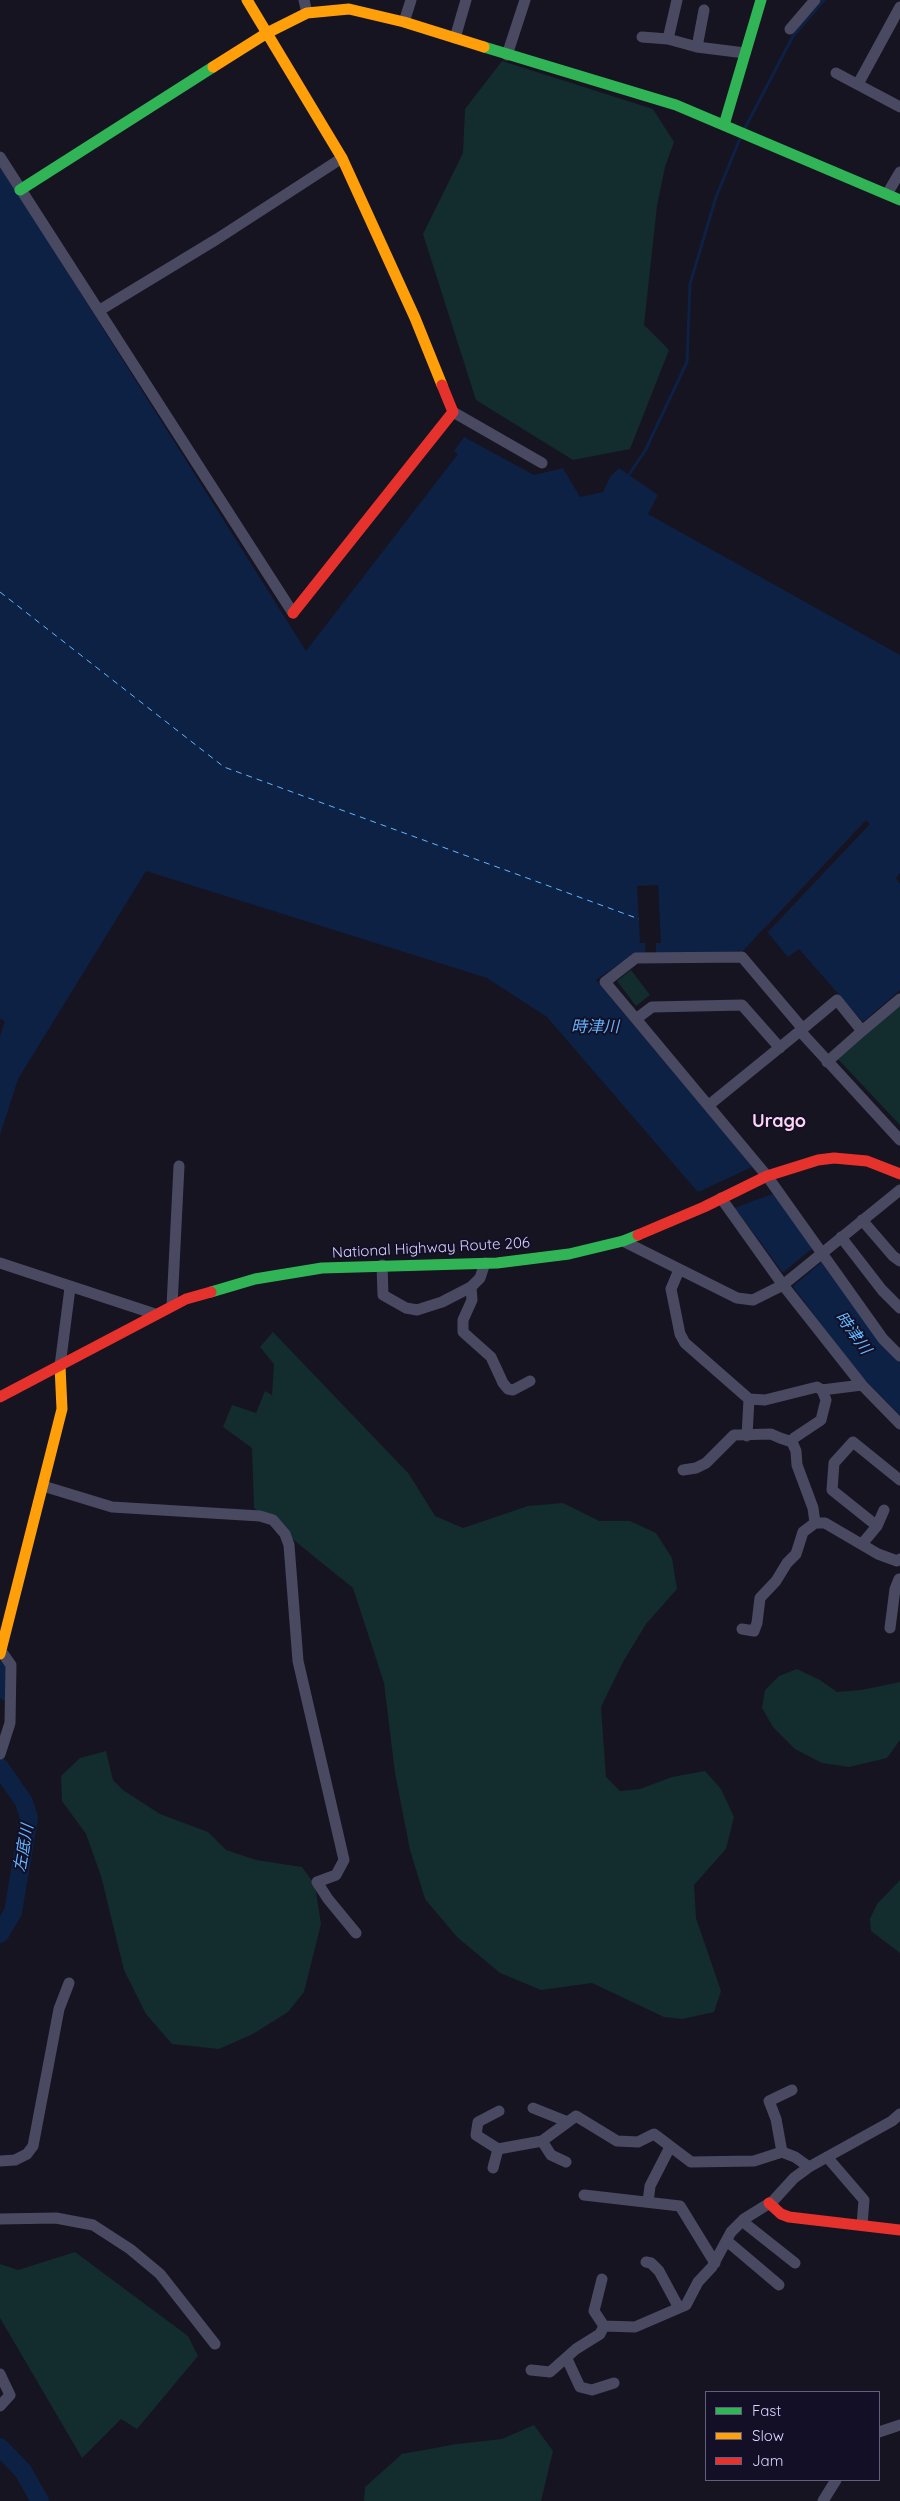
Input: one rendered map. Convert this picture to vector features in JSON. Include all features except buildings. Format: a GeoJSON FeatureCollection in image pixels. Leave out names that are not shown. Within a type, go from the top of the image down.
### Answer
{"type":"FeatureCollection","features":[{"type":"Feature","properties":{"kind":"main road"},"geometry":{"type":"LineString","coordinates":[[247,0],[342,158],[415,318],[453,412],[293,613]]}},
{"type":"Feature","properties":{"kind":"main road"},"geometry":{"type":"LineString","coordinates":[[724,125],[761,0]]}},
{"type":"Feature","properties":{"kind":"main road"},"geometry":{"type":"LineString","coordinates":[[20,190],[267,33],[307,13],[351,5],[507,55],[676,104],[900,200]]}},
{"type":"Feature","properties":{"kind":"main road","name":"National Highway Route 206"},"geometry":{"type":"LineString","coordinates":[[0,1397],[186,1299],[247,1282],[287,1273],[322,1268],[382,1265],[485,1264],[569,1254],[623,1241],[704,1207],[766,1176],[818,1160],[834,1158],[867,1161],[900,1174]]}},
{"type":"Feature","properties":{"kind":"main road"},"geometry":{"type":"LineString","coordinates":[[1,1649],[62,1409],[60,1366]]}},
{"type":"Feature","properties":{"kind":"main road"},"geometry":{"type":"LineString","coordinates":[[769,2203],[781,2214],[789,2217],[900,2230]]}},
{"type":"Feature","properties":{"kind":"street"},"geometry":{"type":"LineString","coordinates":[[304,0],[307,13]]}},
{"type":"Feature","properties":{"kind":"street"},"geometry":{"type":"LineString","coordinates":[[404,22],[411,0]]}},
{"type":"Feature","properties":{"kind":"street"},"geometry":{"type":"LineString","coordinates":[[454,38],[466,0]]}},
{"type":"Feature","properties":{"kind":"street"},"geometry":{"type":"LineString","coordinates":[[507,55],[525,0]]}},
{"type":"Feature","properties":{"kind":"street"},"geometry":{"type":"LineString","coordinates":[[668,39],[678,0]]}},
{"type":"Feature","properties":{"kind":"street"},"geometry":{"type":"LineString","coordinates":[[790,29],[815,0]]}},
{"type":"Feature","properties":{"kind":"street"},"geometry":{"type":"LineString","coordinates":[[858,84],[900,8]]}},
{"type":"Feature","properties":{"kind":"street"},"geometry":{"type":"LineString","coordinates":[[697,47],[704,10]]}},
{"type":"Feature","properties":{"kind":"street"},"geometry":{"type":"LineString","coordinates":[[642,36],[668,39],[697,47],[745,52]]}},
{"type":"Feature","properties":{"kind":"street"},"geometry":{"type":"LineString","coordinates":[[836,73],[900,107]]}},
{"type":"Feature","properties":{"kind":"street"},"geometry":{"type":"LineString","coordinates":[[0,157],[293,613]]}},
{"type":"Feature","properties":{"kind":"street"},"geometry":{"type":"LineString","coordinates":[[100,310],[217,239],[342,158]]}},
{"type":"Feature","properties":{"kind":"street"},"geometry":{"type":"LineString","coordinates":[[886,194],[900,172]]}},
{"type":"Feature","properties":{"kind":"street"},"geometry":{"type":"LineString","coordinates":[[453,412],[542,464]]}},
{"type":"Feature","properties":{"kind":"street"},"geometry":{"type":"LineString","coordinates":[[900,1140],[876,1112],[827,1062],[742,957],[636,958],[604,982],[709,1105],[766,1176],[882,1339],[900,1356]]}},
{"type":"Feature","properties":{"kind":"street"},"geometry":{"type":"LineString","coordinates":[[827,1062],[900,999]]}},
{"type":"Feature","properties":{"kind":"street"},"geometry":{"type":"LineString","coordinates":[[709,1105],[837,1000],[862,1031]]}},
{"type":"Feature","properties":{"kind":"street"},"geometry":{"type":"LineString","coordinates":[[636,1020],[652,1007],[742,1005],[780,1048]]}},
{"type":"Feature","properties":{"kind":"street"},"geometry":{"type":"LineString","coordinates":[[172,1306],[179,1166]]}},
{"type":"Feature","properties":{"kind":"street"},"geometry":{"type":"LineString","coordinates":[[623,1241],[737,1298],[754,1300],[783,1285],[900,1190]]}},
{"type":"Feature","properties":{"kind":"street"},"geometry":{"type":"LineString","coordinates":[[721,1198],[783,1285],[862,1385],[900,1424]]}},
{"type":"Feature","properties":{"kind":"street"},"geometry":{"type":"LineString","coordinates":[[862,1220],[893,1256],[900,1261]]}},
{"type":"Feature","properties":{"kind":"street"},"geometry":{"type":"LineString","coordinates":[[841,1237],[882,1290],[900,1308]]}},
{"type":"Feature","properties":{"kind":"street"},"geometry":{"type":"LineString","coordinates":[[0,1263],[70,1288],[155,1314]]}},
{"type":"Feature","properties":{"kind":"street"},"geometry":{"type":"LineString","coordinates":[[382,1265],[383,1295],[406,1308],[422,1309],[442,1302],[471,1287],[480,1278],[485,1264]]}},
{"type":"Feature","properties":{"kind":"street"},"geometry":{"type":"LineString","coordinates":[[679,1270],[671,1289],[680,1334],[685,1343],[749,1399],[765,1400],[817,1387],[822,1390],[862,1385]]}},
{"type":"Feature","properties":{"kind":"street"},"geometry":{"type":"LineString","coordinates":[[471,1287],[472,1300],[463,1320],[463,1332],[491,1357],[503,1383],[508,1388],[513,1390],[530,1381]]}},
{"type":"Feature","properties":{"kind":"street"},"geometry":{"type":"LineString","coordinates":[[60,1366],[70,1288]]}},
{"type":"Feature","properties":{"kind":"street"},"geometry":{"type":"LineString","coordinates":[[792,1442],[794,1438],[821,1420],[826,1400],[822,1390]]}},
{"type":"Feature","properties":{"kind":"street"},"geometry":{"type":"LineString","coordinates":[[748,1436],[749,1399]]}},
{"type":"Feature","properties":{"kind":"street"},"geometry":{"type":"LineString","coordinates":[[683,1470],[696,1468],[706,1463],[734,1436],[771,1434],[792,1442],[796,1451],[797,1465],[813,1508],[815,1522]]}},
{"type":"Feature","properties":{"kind":"street"},"geometry":{"type":"LineString","coordinates":[[877,1526],[832,1490],[834,1463],[853,1442],[900,1480]]}},
{"type":"Feature","properties":{"kind":"street"},"geometry":{"type":"LineString","coordinates":[[43,1486],[112,1507],[260,1516],[272,1520],[285,1534],[289,1545],[298,1661],[344,1860],[336,1875],[317,1882],[328,1899],[356,1932]]}},
{"type":"Feature","properties":{"kind":"street"},"geometry":{"type":"LineString","coordinates":[[862,1544],[877,1526],[884,1510]]}},
{"type":"Feature","properties":{"kind":"street"},"geometry":{"type":"LineString","coordinates":[[742,1629],[754,1631],[758,1622],[760,1598],[776,1581],[786,1563],[796,1554],[802,1532],[815,1522],[825,1523],[878,1554],[899,1560],[900,1580],[895,1589],[890,1628]]}},
{"type":"Feature","properties":{"kind":"street"},"geometry":{"type":"LineString","coordinates":[[1,1649],[11,1665],[10,1723],[1,1753]]}},
{"type":"Feature","properties":{"kind":"street"},"geometry":{"type":"LineString","coordinates":[[0,2160],[15,2160],[27,2154],[33,2146],[58,2009],[70,1983]]}},
{"type":"Feature","properties":{"kind":"street"},"geometry":{"type":"LineString","coordinates":[[782,2152],[776,2119],[769,2101],[792,2090]]}},
{"type":"Feature","properties":{"kind":"street"},"geometry":{"type":"LineString","coordinates":[[533,2108],[568,2122]]}},
{"type":"Feature","properties":{"kind":"street"},"geometry":{"type":"LineString","coordinates":[[499,2111],[478,2122],[476,2135],[498,2149],[542,2140],[576,2116],[617,2141],[638,2142],[654,2134],[691,2162],[754,2161],[782,2152],[796,2157],[809,2167]]}},
{"type":"Feature","properties":{"kind":"street"},"geometry":{"type":"LineString","coordinates":[[604,2326],[635,2327],[686,2305],[698,2282],[715,2263],[731,2232],[742,2221],[769,2203],[794,2178],[809,2167],[892,2121],[900,2114]]}},
{"type":"Feature","properties":{"kind":"street"},"geometry":{"type":"LineString","coordinates":[[542,2140],[551,2155],[566,2162]]}},
{"type":"Feature","properties":{"kind":"street"},"geometry":{"type":"LineString","coordinates":[[648,2202],[650,2186],[670,2147]]}},
{"type":"Feature","properties":{"kind":"street"},"geometry":{"type":"LineString","coordinates":[[493,2168],[498,2149]]}},
{"type":"Feature","properties":{"kind":"street"},"geometry":{"type":"LineString","coordinates":[[827,2157],[864,2200],[862,2225]]}},
{"type":"Feature","properties":{"kind":"street"},"geometry":{"type":"LineString","coordinates":[[584,2195],[680,2206],[715,2263]]}},
{"type":"Feature","properties":{"kind":"street"},"geometry":{"type":"LineString","coordinates":[[0,2219],[56,2218],[93,2225],[130,2249],[160,2274],[215,2344]]}},
{"type":"Feature","properties":{"kind":"street"},"geometry":{"type":"LineString","coordinates":[[742,2221],[796,2263]]}},
{"type":"Feature","properties":{"kind":"street"},"geometry":{"type":"LineString","coordinates":[[727,2241],[779,2284]]}},
{"type":"Feature","properties":{"kind":"street"},"geometry":{"type":"LineString","coordinates":[[646,2262],[651,2263],[659,2271],[679,2308]]}},
{"type":"Feature","properties":{"kind":"street"},"geometry":{"type":"LineString","coordinates":[[602,2279],[594,2311],[604,2326]]}},
{"type":"Feature","properties":{"kind":"street"},"geometry":{"type":"LineString","coordinates":[[531,2370],[550,2372],[567,2359],[576,2349],[600,2334],[604,2326]]}},
{"type":"Feature","properties":{"kind":"street"},"geometry":{"type":"LineString","coordinates":[[567,2359],[580,2387],[592,2390],[614,2383]]}},
{"type":"Feature","properties":{"kind":"street"},"geometry":{"type":"LineString","coordinates":[[0,2374],[10,2395],[0,2406]]}},
{"type":"Feature","properties":{"kind":"street"},"geometry":{"type":"LineString","coordinates":[[880,2432],[900,2425]]}},
{"type":"Feature","properties":{"kind":"street"},"geometry":{"type":"LineString","coordinates":[[823,2501],[835,2481]]}},
{"type":"Feature","properties":{"kind":"green space"},"geometry":{"type":"Polygon","coordinates":[[[502,61],[653,109],[674,142],[665,167],[657,206],[644,325],[669,350],[630,449],[573,460],[476,400],[423,234],[463,153],[465,109],[502,61]]]}},
{"type":"Feature","properties":{"kind":"green space"},"geometry":{"type":"Polygon","coordinates":[[[631,970],[650,995],[636,1006],[617,981],[631,970]]]}},
{"type":"Feature","properties":{"kind":"green space"},"geometry":{"type":"Polygon","coordinates":[[[900,1006],[900,1125],[837,1058],[900,1006]]]}},
{"type":"Feature","properties":{"kind":"green space"},"geometry":{"type":"Polygon","coordinates":[[[273,1332],[409,1474],[435,1516],[463,1528],[528,1506],[563,1503],[599,1521],[630,1521],[656,1533],[672,1558],[677,1589],[646,1624],[623,1662],[601,1707],[606,1777],[620,1791],[640,1789],[672,1777],[705,1771],[721,1789],[734,1817],[726,1849],[694,1885],[696,1918],[721,1991],[714,2012],[682,2019],[664,2017],[592,1983],[541,1990],[500,1973],[457,1937],[425,1899],[410,1850],[395,1773],[384,1683],[353,1588],[254,1508],[252,1448],[223,1427],[232,1405],[256,1413],[265,1391],[272,1395],[274,1364],[260,1347],[273,1332]]]}},
{"type":"Feature","properties":{"kind":"green space"},"geometry":{"type":"Polygon","coordinates":[[[797,1669],[820,1680],[837,1692],[861,1690],[900,1682],[900,1740],[887,1758],[849,1767],[822,1763],[795,1749],[773,1727],[762,1708],[765,1690],[779,1676],[797,1669]]]}},
{"type":"Feature","properties":{"kind":"green space"},"geometry":{"type":"Polygon","coordinates":[[[106,1751],[113,1780],[123,1790],[160,1814],[208,1832],[226,1850],[256,1860],[302,1867],[315,1885],[321,1924],[304,1992],[288,2012],[253,2034],[219,2049],[172,2044],[146,2014],[124,1970],[101,1876],[86,1834],[62,1801],[61,1776],[80,1758],[106,1751]]]}},
{"type":"Feature","properties":{"kind":"green space"},"geometry":{"type":"Polygon","coordinates":[[[900,1880],[900,1953],[871,1931],[870,1919],[877,1904],[900,1880]]]}},
{"type":"Feature","properties":{"kind":"green space"},"geometry":{"type":"Polygon","coordinates":[[[75,2252],[188,2336],[198,2356],[137,2429],[121,2419],[82,2458],[0,2318],[0,2264],[18,2270],[75,2252]]]}},
{"type":"Feature","properties":{"kind":"green space"},"geometry":{"type":"Polygon","coordinates":[[[534,2425],[553,2451],[541,2501],[364,2501],[365,2487],[402,2454],[457,2444],[502,2439],[534,2425]]]}},
{"type":"Feature","properties":{"kind":"water","name":"時津川"},"geometry":{"type":"Polygon","coordinates":[[[0,165],[306,651],[458,454],[454,451],[464,437],[534,475],[563,468],[580,497],[603,492],[610,477],[619,468],[658,495],[648,514],[900,655],[900,873],[896,878],[900,884],[900,990],[863,1022],[799,949],[788,957],[764,928],[743,951],[634,954],[596,980],[776,1195],[900,1361],[900,1415],[853,1368],[738,1212],[697,1191],[547,1017],[487,978],[146,871],[18,1079],[0,1135],[0,1036],[5,1021],[0,1019],[0,165]]]}},
{"type":"Feature","properties":{"kind":"pier"},"geometry":{"type":"Polygon","coordinates":[[[866,820],[870,824],[766,934],[764,932],[760,933],[866,820]]]}},
{"type":"Feature","properties":{"kind":"pier"},"geometry":{"type":"Polygon","coordinates":[[[658,885],[661,943],[656,943],[656,956],[646,956],[645,943],[640,943],[637,886],[658,885]]]}},
{"type":"Feature","properties":{"kind":"pier"},"geometry":{"type":"Polygon","coordinates":[[[752,1167],[775,1193],[729,1210],[696,1193],[752,1167]]]}},
{"type":"Feature","properties":{"kind":"pier"},"geometry":{"type":"Polygon","coordinates":[[[814,1247],[825,1259],[790,1289],[780,1275],[814,1247]]]}},
{"type":"Feature","properties":{"kind":"waterway"},"geometry":{"type":"LineString","coordinates":[[745,128],[793,36],[824,0]]}},
{"type":"Feature","properties":{"kind":"waterway"},"geometry":{"type":"LineString","coordinates":[[628,476],[645,451],[687,362],[690,284],[716,197],[741,136]]}},
{"type":"Feature","properties":{"kind":"waterway","name":"左底川"},"geometry":{"type":"LineString","coordinates":[[0,1670],[7,1692]]}},
{"type":"Feature","properties":{"kind":"waterway","name":"左底川"},"geometry":{"type":"LineString","coordinates":[[0,1767],[24,1802],[29,1818],[13,1912],[0,1934]]}},
{"type":"Feature","properties":{"kind":"waterway","name":"左底川"},"geometry":{"type":"LineString","coordinates":[[0,2447],[23,2471],[40,2501]]}},
{"type":"Feature","properties":{"kind":"ferry route"},"geometry":{"type":"LineString","coordinates":[[0,592],[224,767],[639,919]]}},
{"type":"Feature","properties":{"kind":"traffic: fast"},"geometry":{"type":"LineString","coordinates":[[724,125],[761,0]]}},
{"type":"Feature","properties":{"kind":"traffic: fast"},"geometry":{"type":"LineString","coordinates":[[484,47],[676,105],[900,200]]}},
{"type":"Feature","properties":{"kind":"traffic: fast"},"geometry":{"type":"LineString","coordinates":[[20,190],[213,67]]}},
{"type":"Feature","properties":{"kind":"traffic: fast"},"geometry":{"type":"LineString","coordinates":[[211,1292],[255,1279],[322,1268],[497,1263],[569,1254],[623,1241],[638,1235]]}},
{"type":"Feature","properties":{"kind":"traffic: slow"},"geometry":{"type":"LineString","coordinates":[[247,0],[342,158],[415,318],[442,385]]}},
{"type":"Feature","properties":{"kind":"traffic: slow"},"geometry":{"type":"LineString","coordinates":[[213,67],[267,33],[307,13],[349,9],[404,22],[484,47]]}},
{"type":"Feature","properties":{"kind":"traffic: slow"},"geometry":{"type":"LineString","coordinates":[[0,1654],[62,1409],[60,1366]]}},
{"type":"Feature","properties":{"kind":"traffic: jam"},"geometry":{"type":"LineString","coordinates":[[293,613],[453,412],[442,385]]}},
{"type":"Feature","properties":{"kind":"traffic: jam"},"geometry":{"type":"LineString","coordinates":[[638,1235],[704,1207],[767,1176],[818,1160],[834,1158],[867,1161],[900,1174]]}},
{"type":"Feature","properties":{"kind":"traffic: jam"},"geometry":{"type":"LineString","coordinates":[[0,1397],[186,1299],[211,1292]]}},
{"type":"Feature","properties":{"kind":"traffic: jam"},"geometry":{"type":"LineString","coordinates":[[769,2203],[781,2214],[789,2217],[900,2230]]}},
{"type":"Feature","properties":{"kind":"district","name":"Urago"},"geometry":{"type":"Point","coordinates":[779,1122]}}]}
